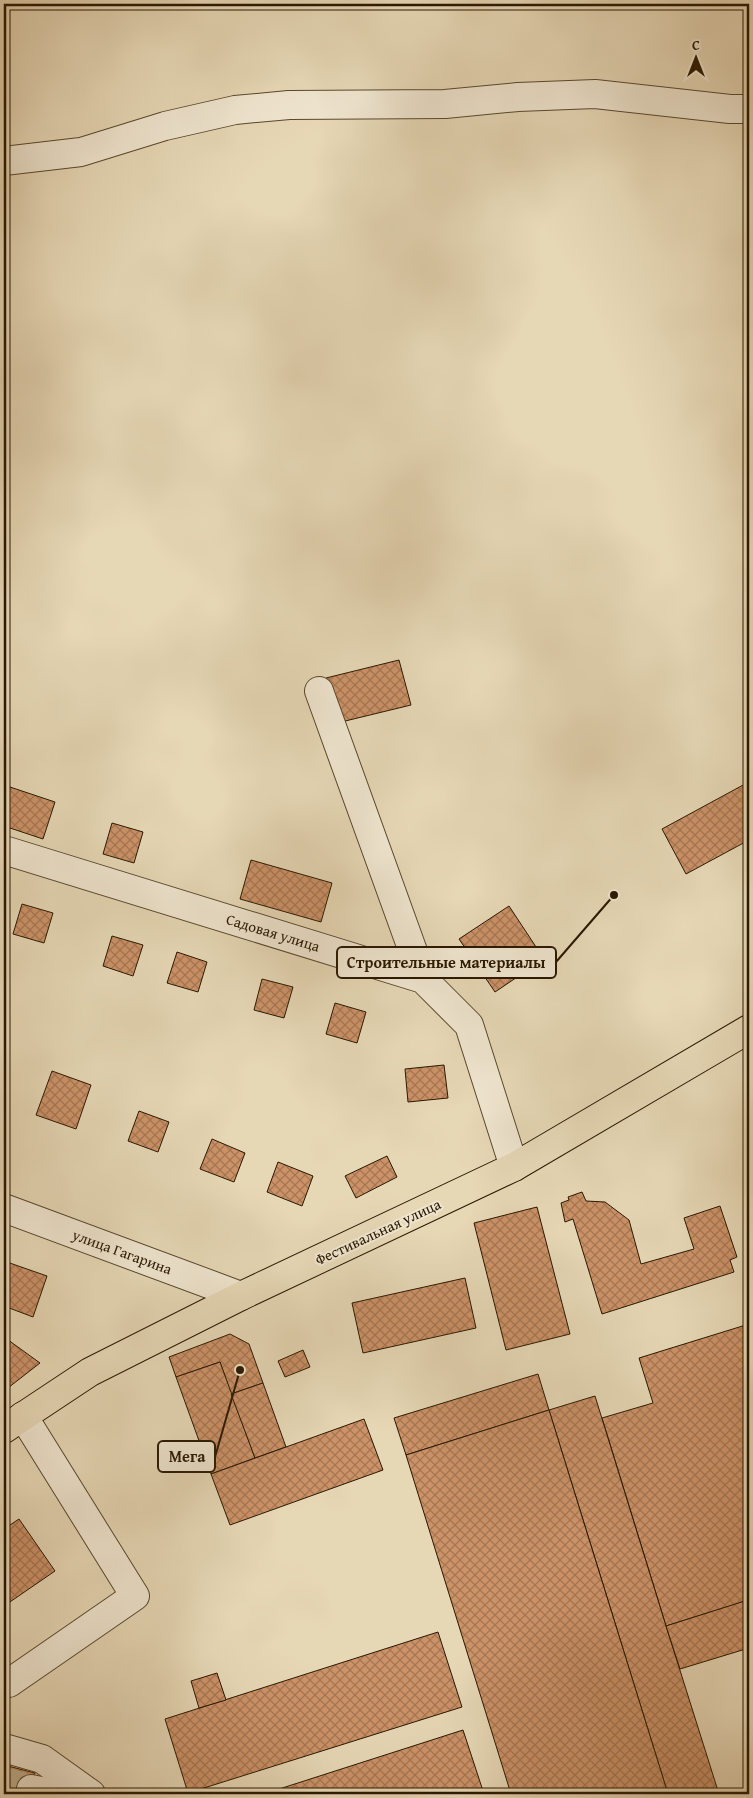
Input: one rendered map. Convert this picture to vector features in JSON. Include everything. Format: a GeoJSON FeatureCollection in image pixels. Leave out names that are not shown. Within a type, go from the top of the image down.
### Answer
{"type":"FeatureCollection","features":[{"type":"Feature","properties":{"kind":"main road","name":"Фестивальная улица"},"geometry":{"type":"LineString","coordinates":[[13,1423],[90,1372],[241,1296],[514,1167],[749,1029]]}},
{"type":"Feature","properties":{"kind":"street"},"geometry":{"type":"LineString","coordinates":[[4,161],[81,152],[165,126],[235,110],[289,106],[445,104],[595,94],[730,109],[749,109]]}},
{"type":"Feature","properties":{"kind":"street"},"geometry":{"type":"LineString","coordinates":[[319,691],[423,979]]}},
{"type":"Feature","properties":{"kind":"street","name":"Садовая улица"},"geometry":{"type":"LineString","coordinates":[[4,850],[423,979],[470,1025],[514,1167]]}},
{"type":"Feature","properties":{"kind":"street","name":"улица Гагарина"},"geometry":{"type":"LineString","coordinates":[[4,1208],[241,1296]]}},
{"type":"Feature","properties":{"kind":"street"},"geometry":{"type":"LineString","coordinates":[[9,1683],[134,1596],[13,1423]]}},
{"type":"Feature","properties":{"kind":"street"},"geometry":{"type":"LineString","coordinates":[[4,1748],[42,1759],[91,1794]]}},
{"type":"Feature","properties":{"kind":"building"},"geometry":{"type":"Polygon","coordinates":[[[399,660],[411,705],[337,723],[326,678],[399,660]]]}},
{"type":"Feature","properties":{"kind":"building"},"geometry":{"type":"Polygon","coordinates":[[[745,784],[749,793],[749,840],[686,874],[662,829],[745,784]]]}},
{"type":"Feature","properties":{"kind":"building"},"geometry":{"type":"Polygon","coordinates":[[[4,785],[55,802],[43,839],[4,826],[4,785]]]}},
{"type":"Feature","properties":{"kind":"building"},"geometry":{"type":"Polygon","coordinates":[[[112,823],[143,832],[134,863],[103,854],[112,823]]]}},
{"type":"Feature","properties":{"kind":"building"},"geometry":{"type":"Polygon","coordinates":[[[251,860],[332,883],[321,922],[240,899],[251,860]]]}},
{"type":"Feature","properties":{"kind":"building"},"geometry":{"type":"Polygon","coordinates":[[[22,904],[53,913],[44,943],[13,934],[22,904]]]}},
{"type":"Feature","properties":{"kind":"building"},"geometry":{"type":"Polygon","coordinates":[[[509,906],[544,959],[495,992],[459,939],[509,906]]]}},
{"type":"Feature","properties":{"kind":"building"},"geometry":{"type":"Polygon","coordinates":[[[112,936],[143,945],[133,976],[103,966],[112,936]]]}},
{"type":"Feature","properties":{"kind":"building"},"geometry":{"type":"Polygon","coordinates":[[[177,952],[207,962],[198,992],[167,983],[177,952]]]}},
{"type":"Feature","properties":{"kind":"building"},"geometry":{"type":"Polygon","coordinates":[[[262,979],[293,987],[284,1018],[254,1010],[262,979]]]}},
{"type":"Feature","properties":{"kind":"building"},"geometry":{"type":"Polygon","coordinates":[[[335,1003],[366,1012],[357,1043],[326,1034],[335,1003]]]}},
{"type":"Feature","properties":{"kind":"building"},"geometry":{"type":"Polygon","coordinates":[[[444,1065],[448,1098],[408,1102],[405,1069],[444,1065]]]}},
{"type":"Feature","properties":{"kind":"building"},"geometry":{"type":"Polygon","coordinates":[[[4,1071],[9,1073],[4,1088],[4,1071]]]}},
{"type":"Feature","properties":{"kind":"building"},"geometry":{"type":"Polygon","coordinates":[[[52,1071],[91,1085],[76,1129],[36,1115],[52,1071]]]}},
{"type":"Feature","properties":{"kind":"building"},"geometry":{"type":"Polygon","coordinates":[[[139,1111],[169,1122],[158,1152],[128,1141],[139,1111]]]}},
{"type":"Feature","properties":{"kind":"building"},"geometry":{"type":"Polygon","coordinates":[[[212,1139],[245,1153],[234,1182],[200,1169],[212,1139]]]}},
{"type":"Feature","properties":{"kind":"building"},"geometry":{"type":"Polygon","coordinates":[[[387,1156],[397,1177],[356,1198],[345,1176],[387,1156]]]}},
{"type":"Feature","properties":{"kind":"building"},"geometry":{"type":"Polygon","coordinates":[[[278,1162],[313,1176],[302,1206],[267,1192],[278,1162]]]}},
{"type":"Feature","properties":{"kind":"building"},"geometry":{"type":"Polygon","coordinates":[[[582,1192],[586,1201],[605,1202],[629,1220],[641,1264],[694,1249],[684,1218],[720,1206],[737,1257],[730,1260],[734,1272],[602,1314],[573,1219],[565,1222],[561,1203],[569,1200],[568,1197],[582,1192]]]}},
{"type":"Feature","properties":{"kind":"building"},"geometry":{"type":"Polygon","coordinates":[[[537,1207],[570,1334],[506,1350],[474,1223],[537,1207]]]}},
{"type":"Feature","properties":{"kind":"building"},"geometry":{"type":"Polygon","coordinates":[[[4,1261],[47,1276],[33,1317],[4,1306],[4,1261]]]}},
{"type":"Feature","properties":{"kind":"building"},"geometry":{"type":"Polygon","coordinates":[[[465,1278],[476,1328],[363,1353],[352,1303],[465,1278]]]}},
{"type":"Feature","properties":{"kind":"building"},"geometry":{"type":"Polygon","coordinates":[[[749,1324],[749,1600],[666,1626],[602,1418],[653,1403],[639,1358],[749,1324]]]}},
{"type":"Feature","properties":{"kind":"building"},"geometry":{"type":"Polygon","coordinates":[[[230,1334],[249,1344],[263,1383],[231,1394],[220,1362],[176,1377],[169,1357],[230,1334]]]}},
{"type":"Feature","properties":{"kind":"building"},"geometry":{"type":"Polygon","coordinates":[[[4,1337],[40,1363],[4,1391],[4,1337]]]}},
{"type":"Feature","properties":{"kind":"building"},"geometry":{"type":"Polygon","coordinates":[[[303,1350],[310,1367],[285,1377],[278,1361],[303,1350]]]}},
{"type":"Feature","properties":{"kind":"building"},"geometry":{"type":"Polygon","coordinates":[[[220,1362],[255,1458],[211,1474],[176,1377],[220,1362]]]}},
{"type":"Feature","properties":{"kind":"building"},"geometry":{"type":"Polygon","coordinates":[[[538,1374],[549,1410],[406,1455],[394,1418],[538,1374]]]}},
{"type":"Feature","properties":{"kind":"building"},"geometry":{"type":"Polygon","coordinates":[[[263,1383],[286,1447],[255,1458],[231,1394],[263,1383]]]}},
{"type":"Feature","properties":{"kind":"building"},"geometry":{"type":"Polygon","coordinates":[[[595,1396],[719,1794],[668,1794],[549,1410],[595,1396]]]}},
{"type":"Feature","properties":{"kind":"building"},"geometry":{"type":"Polygon","coordinates":[[[549,1410],[668,1794],[511,1794],[406,1455],[549,1410]]]}},
{"type":"Feature","properties":{"kind":"building"},"geometry":{"type":"Polygon","coordinates":[[[364,1419],[383,1470],[230,1525],[211,1474],[364,1419]]]}},
{"type":"Feature","properties":{"kind":"building"},"geometry":{"type":"Polygon","coordinates":[[[19,1519],[55,1571],[4,1606],[4,1529],[19,1519]]]}},
{"type":"Feature","properties":{"kind":"building"},"geometry":{"type":"Polygon","coordinates":[[[748,1600],[749,1648],[680,1669],[666,1626],[748,1600]]]}},
{"type":"Feature","properties":{"kind":"building"},"geometry":{"type":"Polygon","coordinates":[[[438,1632],[462,1707],[188,1793],[165,1719],[438,1632]]]}},
{"type":"Feature","properties":{"kind":"building"},"geometry":{"type":"Polygon","coordinates":[[[217,1673],[226,1700],[199,1708],[191,1681],[217,1673]]]}},
{"type":"Feature","properties":{"kind":"building"},"geometry":{"type":"Polygon","coordinates":[[[463,1730],[484,1794],[278,1794],[276,1790],[463,1730]]]}},
{"type":"Feature","properties":{"kind":"building"},"geometry":{"type":"Polygon","coordinates":[[[4,1765],[35,1773],[29,1794],[4,1794],[4,1765]]]}},
{"type":"Feature","properties":{"kind":"tunnel"},"geometry":{"type":"LineString","coordinates":[[4,1781],[31,1789]]}},
{"type":"Feature","properties":{"kind":"place","name":"Строительные материалы"},"geometry":{"type":"Point","coordinates":[614,895]}},
{"type":"Feature","properties":{"kind":"place","name":"Мега"},"geometry":{"type":"Point","coordinates":[240,1370]}}]}
